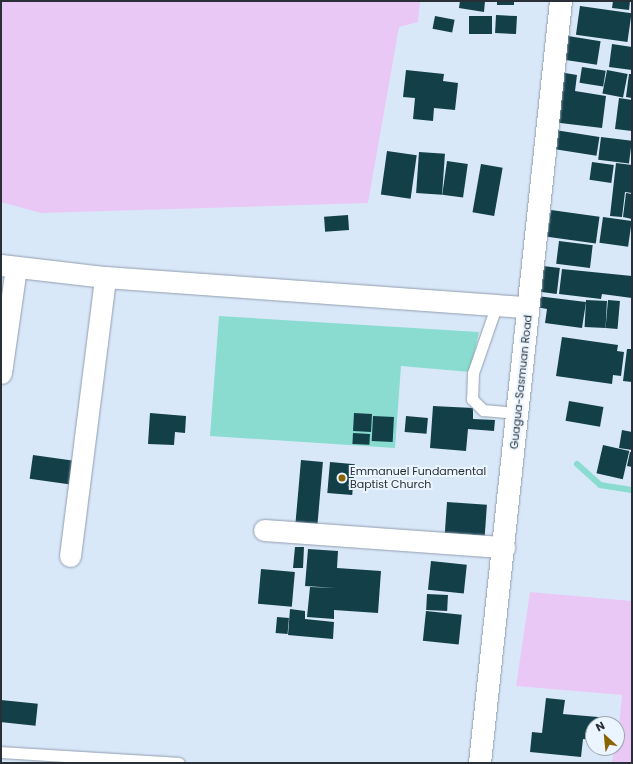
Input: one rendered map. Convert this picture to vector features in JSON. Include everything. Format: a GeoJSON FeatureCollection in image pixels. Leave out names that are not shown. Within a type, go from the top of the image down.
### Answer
{"type":"FeatureCollection","features":[{"type":"Feature","properties":{"kind":"main road","name":"Guagua-Sasmuan Road"},"geometry":{"type":"LineString","coordinates":[[480,763],[561,1]]}},
{"type":"Feature","properties":{"kind":"street"},"geometry":{"type":"LineString","coordinates":[[1,373],[8,266],[105,277],[528,307]]}},
{"type":"Feature","properties":{"kind":"street"},"geometry":{"type":"LineString","coordinates":[[70,556],[105,277]]}},
{"type":"Feature","properties":{"kind":"street"},"geometry":{"type":"LineString","coordinates":[[264,530],[504,547]]}},
{"type":"Feature","properties":{"kind":"lane"},"geometry":{"type":"LineString","coordinates":[[497,304],[473,373],[472,399],[483,410],[517,413]]}},
{"type":"Feature","properties":{"kind":"lane"},"geometry":{"type":"LineString","coordinates":[[1,752],[179,763]]}},
{"type":"Feature","properties":{"kind":"shaded area"},"geometry":{"type":"Polygon","coordinates":[[[1,1],[420,1],[418,22],[399,27],[368,203],[41,213],[1,202],[1,1]]]}},
{"type":"Feature","properties":{"kind":"shaded area"},"geometry":{"type":"Polygon","coordinates":[[[219,316],[479,332],[470,372],[401,366],[395,448],[210,436],[219,316]]]}},
{"type":"Feature","properties":{"kind":"shaded area"},"geometry":{"type":"Polygon","coordinates":[[[530,592],[632,601],[632,763],[612,763],[613,756],[625,756],[625,716],[620,716],[622,695],[516,686],[530,592]]]}},
{"type":"Feature","properties":{"kind":"building"},"geometry":{"type":"Polygon","coordinates":[[[460,1],[485,1],[484,12],[459,8],[460,1]]]}},
{"type":"Feature","properties":{"kind":"building"},"geometry":{"type":"Polygon","coordinates":[[[497,1],[514,1],[514,5],[497,5],[497,1]]]}},
{"type":"Feature","properties":{"kind":"building"},"geometry":{"type":"Polygon","coordinates":[[[613,1],[630,1],[629,10],[612,8],[613,1]]]}},
{"type":"Feature","properties":{"kind":"building"},"geometry":{"type":"Polygon","coordinates":[[[580,6],[631,13],[627,42],[576,35],[580,6]]]}},
{"type":"Feature","properties":{"kind":"building"},"geometry":{"type":"Polygon","coordinates":[[[496,15],[517,16],[516,34],[495,33],[496,15]]]}},
{"type":"Feature","properties":{"kind":"building"},"geometry":{"type":"Polygon","coordinates":[[[435,16],[455,20],[452,33],[433,29],[435,16]]]}},
{"type":"Feature","properties":{"kind":"building"},"geometry":{"type":"Polygon","coordinates":[[[469,16],[492,16],[492,34],[469,34],[469,16]]]}},
{"type":"Feature","properties":{"kind":"building"},"geometry":{"type":"Polygon","coordinates":[[[568,36],[601,41],[597,65],[564,60],[568,36]]]}},
{"type":"Feature","properties":{"kind":"building"},"geometry":{"type":"Polygon","coordinates":[[[612,44],[632,47],[632,70],[609,67],[612,44]]]}},
{"type":"Feature","properties":{"kind":"building"},"geometry":{"type":"Polygon","coordinates":[[[582,67],[606,71],[603,87],[579,83],[582,67]]]}},
{"type":"Feature","properties":{"kind":"building"},"geometry":{"type":"Polygon","coordinates":[[[406,70],[444,74],[443,81],[458,83],[455,110],[434,108],[433,121],[413,119],[415,98],[403,97],[406,70]]]}},
{"type":"Feature","properties":{"kind":"building"},"geometry":{"type":"Polygon","coordinates":[[[607,70],[628,74],[623,98],[602,94],[607,70]]]}},
{"type":"Feature","properties":{"kind":"building"},"geometry":{"type":"Polygon","coordinates":[[[559,72],[577,75],[575,91],[606,96],[602,128],[552,122],[559,72]]]}},
{"type":"Feature","properties":{"kind":"building"},"geometry":{"type":"Polygon","coordinates":[[[629,74],[632,74],[632,98],[626,97],[629,74]]]}},
{"type":"Feature","properties":{"kind":"building"},"geometry":{"type":"Polygon","coordinates":[[[619,98],[632,100],[632,131],[615,129],[619,98]]]}},
{"type":"Feature","properties":{"kind":"building"},"geometry":{"type":"Polygon","coordinates":[[[555,130],[599,137],[596,156],[552,149],[555,130]]]}},
{"type":"Feature","properties":{"kind":"building"},"geometry":{"type":"Polygon","coordinates":[[[601,137],[632,141],[629,164],[598,160],[601,137]]]}},
{"type":"Feature","properties":{"kind":"building"},"geometry":{"type":"Polygon","coordinates":[[[387,151],[417,155],[411,199],[381,195],[387,151]]]}},
{"type":"Feature","properties":{"kind":"building"},"geometry":{"type":"Polygon","coordinates":[[[419,152],[445,154],[442,195],[416,193],[419,152]]]}},
{"type":"Feature","properties":{"kind":"building"},"geometry":{"type":"Polygon","coordinates":[[[447,161],[468,164],[463,198],[442,195],[447,161]]]}},
{"type":"Feature","properties":{"kind":"building"},"geometry":{"type":"Polygon","coordinates":[[[592,162],[614,165],[611,183],[589,180],[592,162]]]}},
{"type":"Feature","properties":{"kind":"building"},"geometry":{"type":"Polygon","coordinates":[[[616,163],[632,165],[632,193],[625,192],[622,217],[610,216],[616,163]]]}},
{"type":"Feature","properties":{"kind":"building"},"geometry":{"type":"Polygon","coordinates":[[[481,164],[503,168],[494,216],[472,212],[481,164]]]}},
{"type":"Feature","properties":{"kind":"building"},"geometry":{"type":"Polygon","coordinates":[[[626,193],[632,194],[632,219],[623,217],[626,193]]]}},
{"type":"Feature","properties":{"kind":"building"},"geometry":{"type":"Polygon","coordinates":[[[551,210],[600,217],[596,244],[547,237],[551,210]]]}},
{"type":"Feature","properties":{"kind":"building"},"geometry":{"type":"Polygon","coordinates":[[[348,215],[349,230],[325,232],[324,217],[348,215]]]}},
{"type":"Feature","properties":{"kind":"building"},"geometry":{"type":"Polygon","coordinates":[[[603,217],[632,221],[628,247],[599,243],[603,217]]]}},
{"type":"Feature","properties":{"kind":"building"},"geometry":{"type":"Polygon","coordinates":[[[559,241],[593,245],[590,268],[556,264],[559,241]]]}},
{"type":"Feature","properties":{"kind":"building"},"geometry":{"type":"Polygon","coordinates":[[[543,266],[560,268],[557,294],[540,292],[543,266]]]}},
{"type":"Feature","properties":{"kind":"building"},"geometry":{"type":"Polygon","coordinates":[[[562,269],[632,276],[632,298],[602,294],[601,299],[559,294],[562,269]]]}},
{"type":"Feature","properties":{"kind":"building"},"geometry":{"type":"Polygon","coordinates":[[[537,296],[586,302],[582,328],[545,323],[547,309],[536,307],[537,296]]]}},
{"type":"Feature","properties":{"kind":"building"},"geometry":{"type":"Polygon","coordinates":[[[586,300],[607,301],[606,328],[585,327],[586,300]]]}},
{"type":"Feature","properties":{"kind":"building"},"geometry":{"type":"Polygon","coordinates":[[[608,300],[620,301],[618,329],[606,328],[608,300]]]}},
{"type":"Feature","properties":{"kind":"building"},"geometry":{"type":"Polygon","coordinates":[[[562,337],[618,345],[617,351],[624,352],[621,376],[613,375],[612,384],[556,376],[562,337]]]}},
{"type":"Feature","properties":{"kind":"building"},"geometry":{"type":"Polygon","coordinates":[[[627,349],[632,349],[632,382],[623,381],[627,349]]]}},
{"type":"Feature","properties":{"kind":"building"},"geometry":{"type":"Polygon","coordinates":[[[569,401],[603,407],[600,427],[566,421],[569,401]]]}},
{"type":"Feature","properties":{"kind":"building"},"geometry":{"type":"Polygon","coordinates":[[[433,406],[473,408],[473,419],[495,420],[494,431],[468,429],[466,451],[430,448],[433,406]]]}},
{"type":"Feature","properties":{"kind":"building"},"geometry":{"type":"Polygon","coordinates":[[[150,413],[186,416],[185,433],[175,432],[174,445],[148,444],[150,413]]]}},
{"type":"Feature","properties":{"kind":"building"},"geometry":{"type":"Polygon","coordinates":[[[354,413],[372,414],[371,432],[353,431],[354,413]]]}},
{"type":"Feature","properties":{"kind":"building"},"geometry":{"type":"Polygon","coordinates":[[[373,416],[394,417],[393,442],[372,441],[373,416]]]}},
{"type":"Feature","properties":{"kind":"building"},"geometry":{"type":"Polygon","coordinates":[[[406,416],[428,418],[427,434],[405,432],[406,416]]]}},
{"type":"Feature","properties":{"kind":"building"},"geometry":{"type":"Polygon","coordinates":[[[622,430],[632,432],[632,450],[619,448],[622,430]]]}},
{"type":"Feature","properties":{"kind":"building"},"geometry":{"type":"Polygon","coordinates":[[[353,433],[370,434],[369,445],[352,444],[353,433]]]}},
{"type":"Feature","properties":{"kind":"building"},"geometry":{"type":"Polygon","coordinates":[[[603,445],[629,451],[623,479],[596,473],[603,445]]]}},
{"type":"Feature","properties":{"kind":"building"},"geometry":{"type":"Polygon","coordinates":[[[630,452],[632,452],[632,467],[627,466],[630,452]]]}},
{"type":"Feature","properties":{"kind":"building"},"geometry":{"type":"Polygon","coordinates":[[[33,455],[76,461],[72,485],[30,479],[33,455]]]}},
{"type":"Feature","properties":{"kind":"building"},"geometry":{"type":"Polygon","coordinates":[[[301,460],[323,462],[317,533],[295,531],[301,460]]]}},
{"type":"Feature","properties":{"kind":"building","name":"Emmanuel Fundamental Baptist Church"},"geometry":{"type":"Polygon","coordinates":[[[330,462],[355,464],[352,495],[327,493],[330,462]]]}},
{"type":"Feature","properties":{"kind":"building"},"geometry":{"type":"Polygon","coordinates":[[[447,502],[487,505],[485,536],[445,533],[447,502]]]}},
{"type":"Feature","properties":{"kind":"building"},"geometry":{"type":"Polygon","coordinates":[[[295,547],[304,547],[303,568],[293,568],[295,547]]]}},
{"type":"Feature","properties":{"kind":"building"},"geometry":{"type":"Polygon","coordinates":[[[308,549],[338,551],[337,568],[381,571],[378,613],[334,610],[334,619],[307,617],[310,587],[336,588],[305,586],[308,549]]]}},
{"type":"Feature","properties":{"kind":"building"},"geometry":{"type":"Polygon","coordinates":[[[431,561],[467,565],[464,594],[428,590],[431,561]]]}},
{"type":"Feature","properties":{"kind":"building"},"geometry":{"type":"Polygon","coordinates":[[[261,569],[295,572],[292,607],[258,604],[261,569]]]}},
{"type":"Feature","properties":{"kind":"building"},"geometry":{"type":"Polygon","coordinates":[[[427,594],[448,595],[447,611],[426,610],[427,594]]]}},
{"type":"Feature","properties":{"kind":"building"},"geometry":{"type":"Polygon","coordinates":[[[290,609],[305,611],[305,619],[334,622],[333,639],[288,635],[290,609]]]}},
{"type":"Feature","properties":{"kind":"building"},"geometry":{"type":"Polygon","coordinates":[[[426,611],[462,615],[459,645],[423,641],[426,611]]]}},
{"type":"Feature","properties":{"kind":"building"},"geometry":{"type":"Polygon","coordinates":[[[277,617],[289,618],[288,634],[276,633],[277,617]]]}},
{"type":"Feature","properties":{"kind":"building"},"geometry":{"type":"Polygon","coordinates":[[[546,698],[565,700],[563,714],[586,716],[585,716],[585,739],[583,739],[581,757],[530,752],[532,732],[542,733],[546,698]]]}},
{"type":"Feature","properties":{"kind":"building"},"geometry":{"type":"Polygon","coordinates":[[[1,700],[38,704],[35,726],[1,722],[1,700]]]}},
{"type":"Feature","properties":{"kind":"waterway"},"geometry":{"type":"LineString","coordinates":[[577,464],[600,485],[632,490]]}},
{"type":"Feature","properties":{"kind":"place","name":"Emmanuel Fundamental Baptist Church"},"geometry":{"type":"Point","coordinates":[342,478]}}]}
